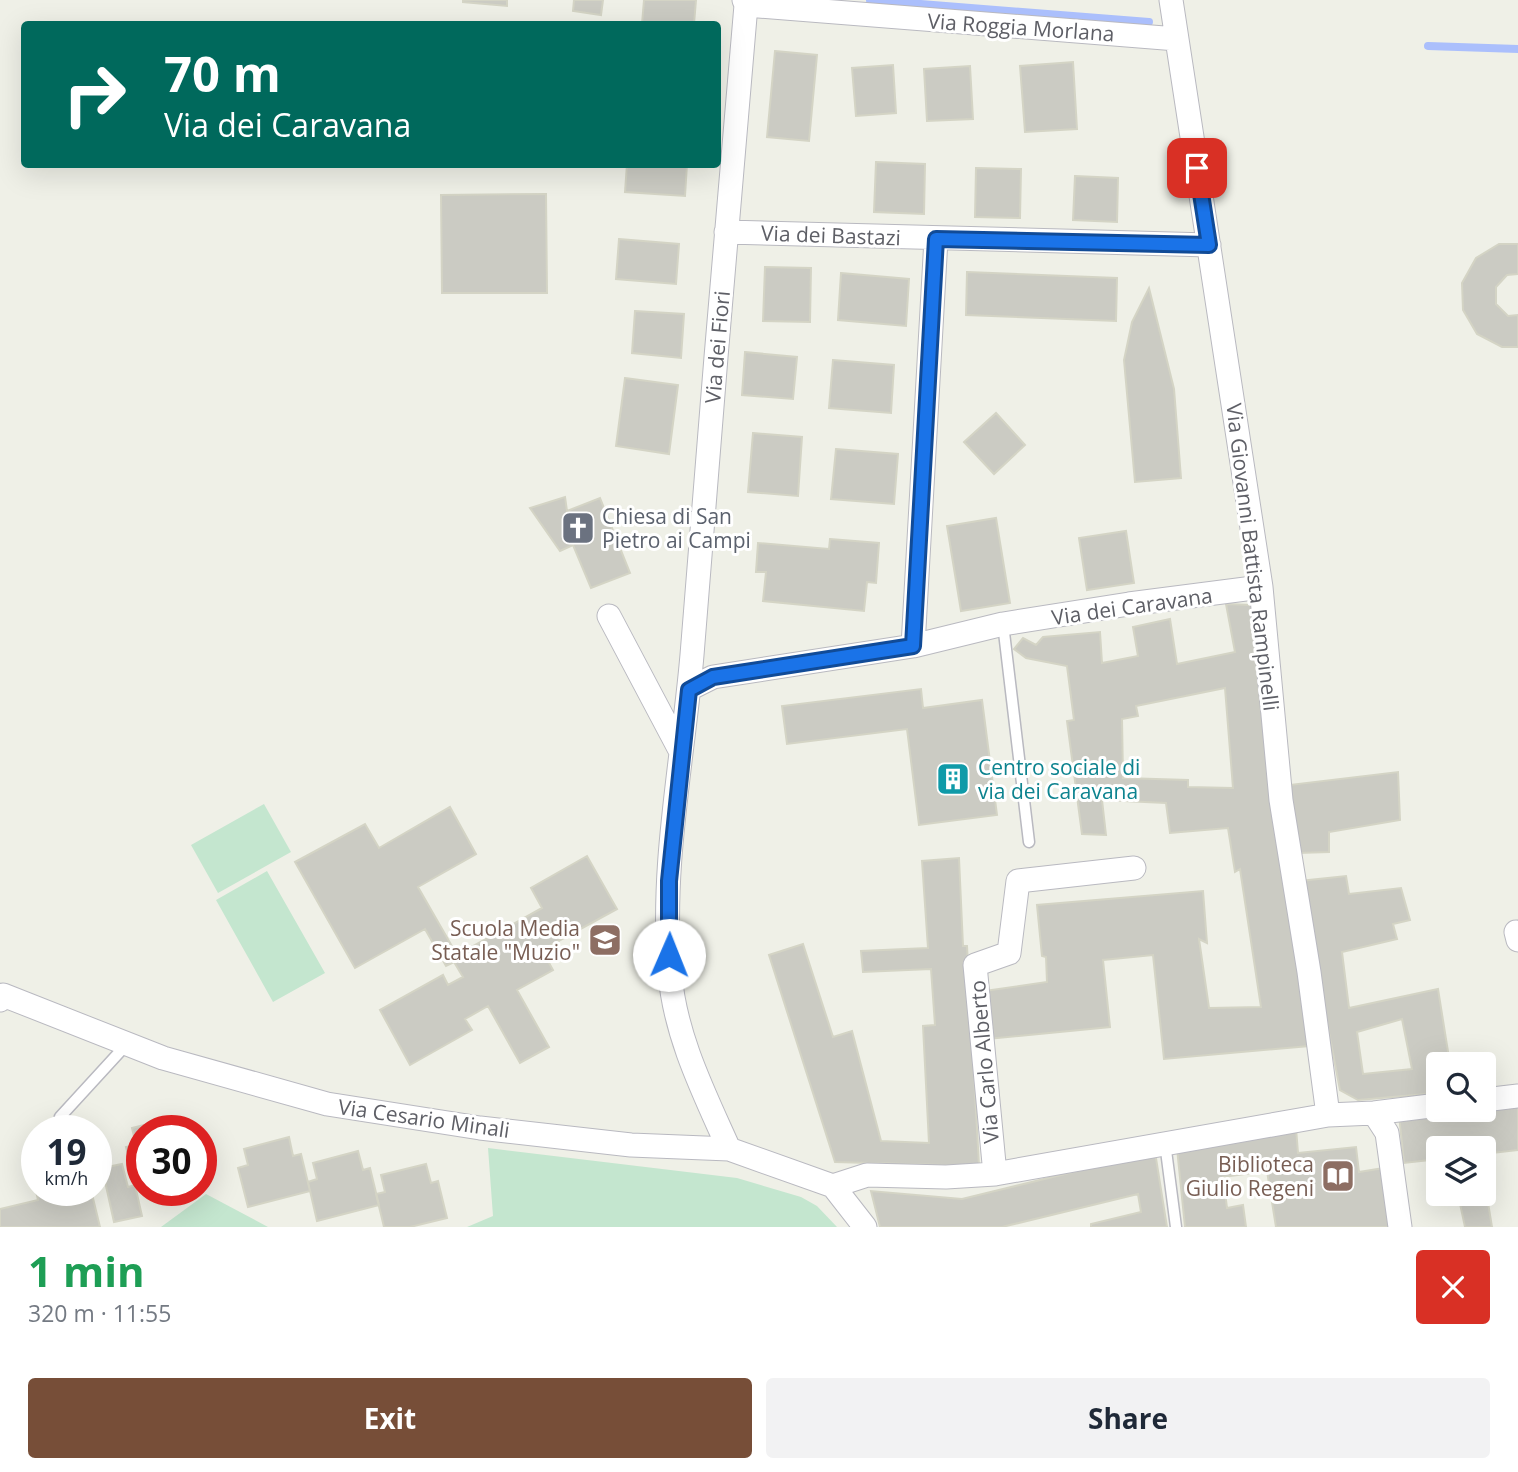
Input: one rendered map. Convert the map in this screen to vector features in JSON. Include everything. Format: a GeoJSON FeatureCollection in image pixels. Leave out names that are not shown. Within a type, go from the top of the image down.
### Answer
{"type":"FeatureCollection","features":[{"type":"Feature","properties":{"kind":"street","name":"Via Giovanni Battista Rampinelli"},"geometry":{"type":"LineString","coordinates":[[1171,0],[1261,587],[1281,800],[1309,972],[1328,1115]]}},
{"type":"Feature","properties":{"kind":"street","name":"Via Roggia Morlana"},"geometry":{"type":"LineString","coordinates":[[745,3],[1177,39]]}},
{"type":"Feature","properties":{"kind":"street","name":"Via dei Fiori"},"geometry":{"type":"LineString","coordinates":[[730,1149],[691,1065],[678,1020],[670,977],[669,881],[689,690],[745,3]]}},
{"type":"Feature","properties":{"kind":"street","name":"Via dei Bastazi"},"geometry":{"type":"LineString","coordinates":[[726,232],[1209,245]]}},
{"type":"Feature","properties":{"kind":"street"},"geometry":{"type":"LineString","coordinates":[[913,646],[936,239]]}},
{"type":"Feature","properties":{"kind":"street","name":"Via dei Caravana"},"geometry":{"type":"LineString","coordinates":[[689,690],[713,677],[913,646],[1003,624],[1261,587]]}},
{"type":"Feature","properties":{"kind":"street"},"geometry":{"type":"LineString","coordinates":[[610,616],[681,752]]}},
{"type":"Feature","properties":{"kind":"street","name":"Via Carlo Alberto"},"geometry":{"type":"LineString","coordinates":[[995,1174],[975,965],[1009,953],[1018,881],[1134,869]]}},
{"type":"Feature","properties":{"kind":"street","name":"Via Cesario Minali"},"geometry":{"type":"LineString","coordinates":[[0,1000],[3,995],[125,1045],[327,1104],[515,1132],[631,1145],[730,1149],[833,1186]]}},
{"type":"Feature","properties":{"kind":"street"},"geometry":{"type":"LineString","coordinates":[[1496,1099],[1518,1096]]}},
{"type":"Feature","properties":{"kind":"street","name":"Via Carlo Alberto"},"geometry":{"type":"LineString","coordinates":[[833,1186],[867,1175],[946,1177],[995,1174],[1328,1115],[1426,1106]]}},
{"type":"Feature","properties":{"kind":"street"},"geometry":{"type":"LineString","coordinates":[[1374,1113],[1387,1133],[1400,1227]]}},
{"type":"Feature","properties":{"kind":"street"},"geometry":{"type":"LineString","coordinates":[[833,1186],[865,1227]]}},
{"type":"Feature","properties":{"kind":"lane"},"geometry":{"type":"LineString","coordinates":[[1003,624],[1029,842]]}},
{"type":"Feature","properties":{"kind":"lane"},"geometry":{"type":"LineString","coordinates":[[62,1115],[125,1045]]}},
{"type":"Feature","properties":{"kind":"lane"},"geometry":{"type":"LineString","coordinates":[[1165,1143],[1176,1227]]}},
{"type":"Feature","properties":{"kind":"green space"},"geometry":{"type":"Polygon","coordinates":[[[264,804],[291,852],[218,893],[191,845],[264,804]]]}},
{"type":"Feature","properties":{"kind":"green space"},"geometry":{"type":"Polygon","coordinates":[[[267,871],[325,973],[273,1002],[216,900],[267,871]]]}},
{"type":"Feature","properties":{"kind":"green space"},"geometry":{"type":"Polygon","coordinates":[[[488,1148],[737,1178],[801,1197],[817,1206],[837,1227],[467,1227],[493,1216],[488,1148]]]}},
{"type":"Feature","properties":{"kind":"green space"},"geometry":{"type":"Polygon","coordinates":[[[217,1200],[268,1227],[161,1227],[190,1206],[217,1206],[217,1200]]]}},
{"type":"Feature","properties":{"kind":"building"},"geometry":{"type":"Polygon","coordinates":[[[507,0],[507,6],[463,2],[507,0]]]}},
{"type":"Feature","properties":{"kind":"building"},"geometry":{"type":"Polygon","coordinates":[[[574,0],[603,0],[601,15],[573,11],[574,0]]]}},
{"type":"Feature","properties":{"kind":"building"},"geometry":{"type":"Polygon","coordinates":[[[644,0],[696,0],[694,21],[642,21],[644,0]]]}},
{"type":"Feature","properties":{"kind":"building"},"geometry":{"type":"Polygon","coordinates":[[[775,51],[817,55],[809,141],[767,137],[775,51]]]}},
{"type":"Feature","properties":{"kind":"building"},"geometry":{"type":"Polygon","coordinates":[[[1073,62],[1077,129],[1025,132],[1020,66],[1073,62]]]}},
{"type":"Feature","properties":{"kind":"building"},"geometry":{"type":"Polygon","coordinates":[[[893,65],[896,113],[856,116],[852,68],[893,65]]]}},
{"type":"Feature","properties":{"kind":"building"},"geometry":{"type":"Polygon","coordinates":[[[970,66],[973,119],[927,121],[924,69],[970,66]]]}},
{"type":"Feature","properties":{"kind":"building"},"geometry":{"type":"Polygon","coordinates":[[[876,162],[925,164],[924,214],[874,212],[876,162]]]}},
{"type":"Feature","properties":{"kind":"building"},"geometry":{"type":"Polygon","coordinates":[[[627,168],[687,168],[685,196],[625,192],[627,168]]]}},
{"type":"Feature","properties":{"kind":"building"},"geometry":{"type":"Polygon","coordinates":[[[976,168],[1021,169],[1020,218],[975,217],[976,168]]]}},
{"type":"Feature","properties":{"kind":"building"},"geometry":{"type":"Polygon","coordinates":[[[1075,176],[1118,178],[1117,222],[1073,220],[1075,176]]]}},
{"type":"Feature","properties":{"kind":"building"},"geometry":{"type":"Polygon","coordinates":[[[546,194],[547,293],[442,293],[441,195],[546,194]]]}},
{"type":"Feature","properties":{"kind":"building"},"geometry":{"type":"Polygon","coordinates":[[[619,239],[679,244],[676,284],[616,279],[619,239]]]}},
{"type":"Feature","properties":{"kind":"building"},"geometry":{"type":"Polygon","coordinates":[[[1499,244],[1518,244],[1518,274],[1507,275],[1496,287],[1496,304],[1508,316],[1518,315],[1518,347],[1502,347],[1477,334],[1463,310],[1462,283],[1476,258],[1499,244]]]}},
{"type":"Feature","properties":{"kind":"building"},"geometry":{"type":"Polygon","coordinates":[[[765,267],[811,268],[810,322],[763,321],[765,267]]]}},
{"type":"Feature","properties":{"kind":"building"},"geometry":{"type":"Polygon","coordinates":[[[967,272],[1117,278],[1116,321],[966,315],[967,272]]]}},
{"type":"Feature","properties":{"kind":"building"},"geometry":{"type":"Polygon","coordinates":[[[841,273],[909,279],[906,326],[838,320],[841,273]]]}},
{"type":"Feature","properties":{"kind":"building"},"geometry":{"type":"Polygon","coordinates":[[[1149,288],[1174,389],[1181,478],[1135,482],[1124,360],[1132,322],[1149,288]]]}},
{"type":"Feature","properties":{"kind":"building"},"geometry":{"type":"Polygon","coordinates":[[[635,311],[684,314],[681,358],[632,353],[635,311]]]}},
{"type":"Feature","properties":{"kind":"building"},"geometry":{"type":"Polygon","coordinates":[[[745,352],[797,357],[793,399],[742,395],[745,352]]]}},
{"type":"Feature","properties":{"kind":"building"},"geometry":{"type":"Polygon","coordinates":[[[833,360],[894,365],[891,413],[829,408],[833,360]]]}},
{"type":"Feature","properties":{"kind":"building"},"geometry":{"type":"Polygon","coordinates":[[[625,378],[678,385],[669,454],[616,446],[625,378]]]}},
{"type":"Feature","properties":{"kind":"building"},"geometry":{"type":"Polygon","coordinates":[[[996,413],[1025,445],[994,474],[964,442],[996,413]]]}},
{"type":"Feature","properties":{"kind":"building"},"geometry":{"type":"Polygon","coordinates":[[[753,433],[802,437],[798,496],[748,492],[753,433]]]}},
{"type":"Feature","properties":{"kind":"building"},"geometry":{"type":"Polygon","coordinates":[[[836,449],[898,454],[894,504],[831,499],[836,449]]]}},
{"type":"Feature","properties":{"kind":"building","name":"Chiesa di San Pietro ai Campi"},"geometry":{"type":"Polygon","coordinates":[[[565,497],[567,511],[600,498],[630,573],[591,588],[573,545],[560,551],[530,508],[565,497]]]}},
{"type":"Feature","properties":{"kind":"building"},"geometry":{"type":"Polygon","coordinates":[[[996,518],[1010,603],[961,611],[947,526],[996,518]]]}},
{"type":"Feature","properties":{"kind":"building"},"geometry":{"type":"Polygon","coordinates":[[[1126,531],[1134,583],[1087,590],[1079,538],[1126,531]]]}},
{"type":"Feature","properties":{"kind":"building"},"geometry":{"type":"Polygon","coordinates":[[[830,539],[879,543],[876,583],[867,582],[864,611],[763,601],[766,572],[756,572],[758,543],[829,549],[830,539]]]}},
{"type":"Feature","properties":{"kind":"building"},"geometry":{"type":"Polygon","coordinates":[[[1226,604],[1251,605],[1261,649],[1309,1046],[1164,1059],[1153,955],[1103,960],[1110,1027],[988,1039],[984,991],[1047,982],[1046,957],[1042,956],[1037,905],[1203,891],[1207,943],[1199,939],[1209,1008],[1261,1007],[1240,869],[1235,872],[1228,828],[1170,833],[1166,803],[1102,800],[1106,835],[1082,834],[1067,721],[1074,720],[1067,666],[1026,658],[1014,649],[1023,638],[1036,645],[1043,637],[1100,632],[1102,663],[1138,656],[1133,627],[1170,619],[1177,664],[1235,652],[1226,604]],[[1225,688],[1136,706],[1138,716],[1122,719],[1123,778],[1188,780],[1188,787],[1233,788],[1225,688]]]}},
{"type":"Feature","properties":{"kind":"building","name":"Centro sociale di via dei Caravana"},"geometry":{"type":"Polygon","coordinates":[[[921,689],[923,708],[982,700],[997,815],[919,825],[907,729],[787,744],[782,706],[921,689]]]}},
{"type":"Feature","properties":{"kind":"building"},"geometry":{"type":"Polygon","coordinates":[[[1398,772],[1400,820],[1329,832],[1329,852],[1298,853],[1289,785],[1398,772]]]}},
{"type":"Feature","properties":{"kind":"building"},"geometry":{"type":"Polygon","coordinates":[[[450,807],[476,854],[418,887],[457,955],[542,908],[531,888],[587,856],[617,909],[542,950],[553,970],[517,990],[549,1047],[520,1063],[488,1006],[465,1019],[472,1030],[410,1065],[380,1010],[443,975],[448,985],[463,977],[454,962],[446,966],[425,929],[355,968],[295,862],[365,824],[379,848],[450,807]]]}},
{"type":"Feature","properties":{"kind":"building"},"geometry":{"type":"Polygon","coordinates":[[[959,858],[963,946],[967,946],[979,1166],[835,1162],[769,955],[803,944],[833,1037],[852,1031],[881,1141],[929,1143],[923,1026],[935,1025],[931,969],[863,972],[861,951],[928,948],[922,861],[959,858]]]}},
{"type":"Feature","properties":{"kind":"building"},"geometry":{"type":"Polygon","coordinates":[[[1346,876],[1349,894],[1401,888],[1410,920],[1393,924],[1397,939],[1342,952],[1349,1008],[1438,989],[1448,1052],[1426,1052],[1426,1094],[1358,1100],[1340,1090],[1300,881],[1346,876]],[[1402,1019],[1357,1032],[1363,1074],[1412,1069],[1402,1019]]]}},
{"type":"Feature","properties":{"kind":"building"},"geometry":{"type":"Polygon","coordinates":[[[1518,1101],[1518,1150],[1496,1153],[1496,1136],[1426,1136],[1426,1160],[1404,1163],[1399,1115],[1426,1112],[1426,1122],[1496,1122],[1496,1107],[1518,1101]]]}},
{"type":"Feature","properties":{"kind":"building"},"geometry":{"type":"Polygon","coordinates":[[[1296,1128],[1298,1153],[1356,1147],[1359,1172],[1384,1168],[1394,1227],[1276,1227],[1267,1171],[1223,1177],[1227,1208],[1243,1205],[1246,1227],[1185,1227],[1177,1148],[1296,1128]]]}},
{"type":"Feature","properties":{"kind":"building"},"geometry":{"type":"Polygon","coordinates":[[[289,1137],[293,1156],[301,1154],[310,1191],[248,1207],[238,1168],[248,1165],[244,1149],[289,1137]]]}},
{"type":"Feature","properties":{"kind":"building"},"geometry":{"type":"Polygon","coordinates":[[[358,1151],[363,1170],[370,1168],[379,1205],[317,1221],[308,1182],[317,1179],[313,1163],[358,1151]]]}},
{"type":"Feature","properties":{"kind":"building"},"geometry":{"type":"Polygon","coordinates":[[[1155,1152],[1167,1227],[1091,1227],[1091,1224],[1141,1212],[1138,1194],[1002,1227],[880,1227],[871,1191],[962,1199],[1155,1152]]]}},
{"type":"Feature","properties":{"kind":"building"},"geometry":{"type":"Polygon","coordinates":[[[122,1164],[126,1179],[126,1206],[140,1206],[142,1216],[114,1222],[110,1206],[112,1166],[122,1164]]]}},
{"type":"Feature","properties":{"kind":"building"},"geometry":{"type":"Polygon","coordinates":[[[426,1164],[431,1183],[438,1181],[447,1218],[410,1227],[384,1227],[376,1194],[385,1192],[381,1175],[426,1164]]]}},
{"type":"Feature","properties":{"kind":"building"},"geometry":{"type":"Polygon","coordinates":[[[21,1204],[95,1206],[100,1227],[0,1227],[0,1209],[21,1204]]]}},
{"type":"Feature","properties":{"kind":"building"},"geometry":{"type":"Polygon","coordinates":[[[1460,1206],[1489,1206],[1492,1227],[1465,1227],[1460,1206]]]}},
{"type":"Feature","properties":{"kind":"waterway"},"geometry":{"type":"LineString","coordinates":[[870,0],[1149,22]]}},
{"type":"Feature","properties":{"kind":"waterway"},"geometry":{"type":"LineString","coordinates":[[1428,46],[1518,49]]}},
{"type":"Feature","properties":{"kind":"place","name":"Chiesa di San Pietro ai Campi"},"geometry":{"type":"Point","coordinates":[578,528]}},
{"type":"Feature","properties":{"kind":"place","name":"Centro sociale di via dei Caravana"},"geometry":{"type":"Point","coordinates":[953,779]}},
{"type":"Feature","properties":{"kind":"place","name":"Scuola Media Statale \"Muzio\""},"geometry":{"type":"Point","coordinates":[605,940]}},
{"type":"Feature","properties":{"kind":"place","name":"Biblioteca Giulio Regeni"},"geometry":{"type":"Point","coordinates":[1338,1176]}},
{"type":"Feature","properties":{"kind":"route"},"geometry":{"type":"LineString","coordinates":[[669,955],[669,881],[689,690],[713,677],[913,646],[936,239],[1209,245],[1197,168]]}}]}
